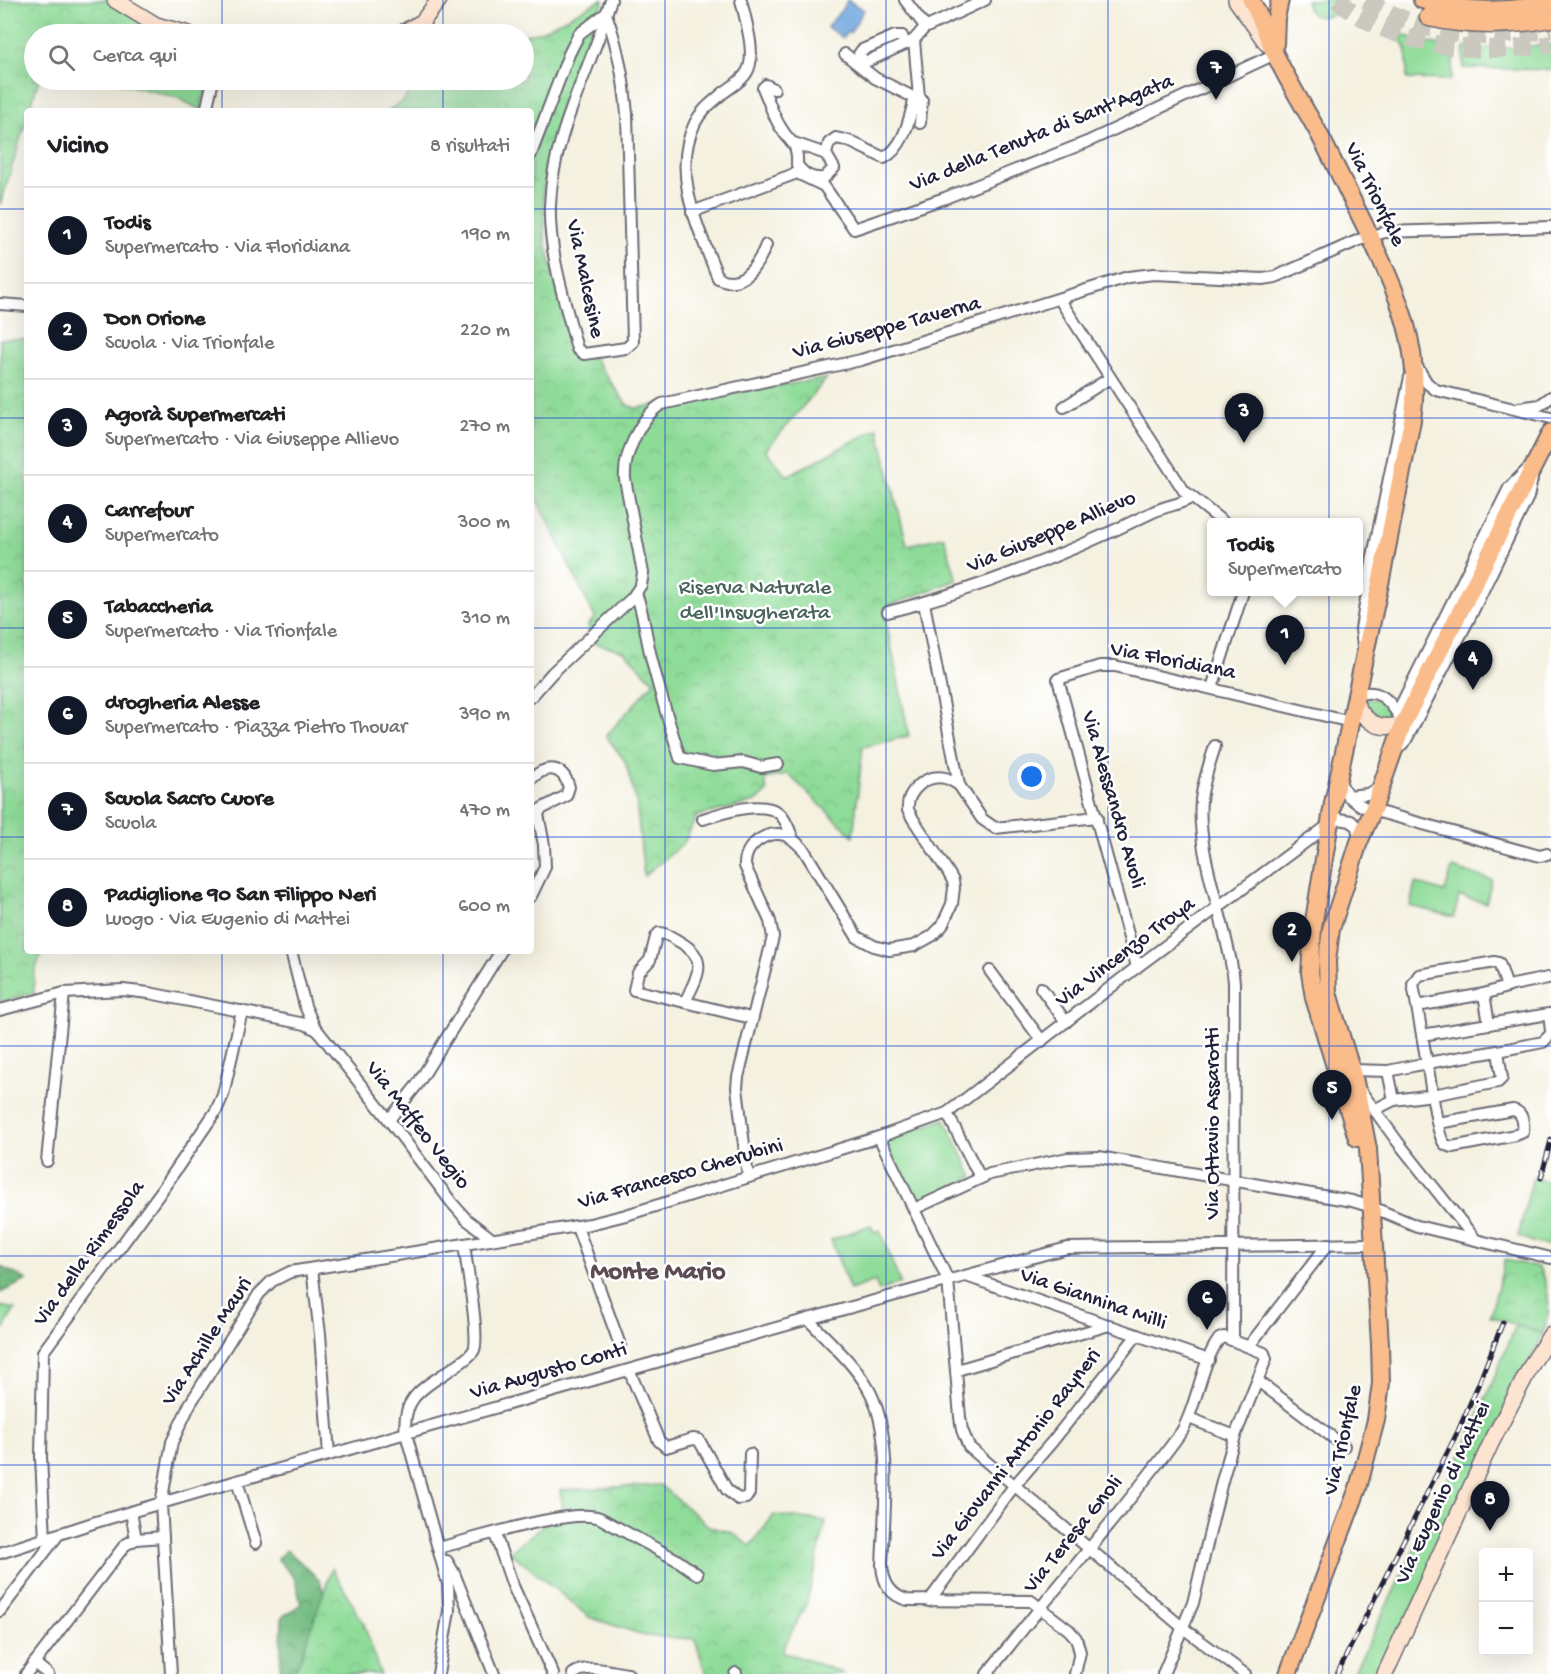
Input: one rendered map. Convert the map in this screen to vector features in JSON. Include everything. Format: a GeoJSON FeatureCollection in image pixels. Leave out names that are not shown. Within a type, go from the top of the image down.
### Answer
{"type":"FeatureCollection","features":[{"type":"Feature","properties":{"kind":"highway"},"geometry":{"type":"LineString","coordinates":[[1429,17],[1462,23],[1490,24],[1529,22],[1551,18]]}},
{"type":"Feature","properties":{"kind":"main road","name":"Via Trionfale"},"geometry":{"type":"LineString","coordinates":[[1251,0],[1263,21],[1275,54],[1322,140],[1400,301],[1414,362],[1415,398],[1412,420],[1339,774],[1313,927],[1311,984],[1358,1143],[1369,1169]]}},
{"type":"Feature","properties":{"kind":"main road"},"geometry":{"type":"LineString","coordinates":[[1275,54],[1276,18],[1280,0]]}},
{"type":"Feature","properties":{"kind":"main road"},"geometry":{"type":"LineString","coordinates":[[1422,0],[1445,6],[1483,9],[1522,8],[1551,2]]}},
{"type":"Feature","properties":{"kind":"main road","name":"Via Trionfale"},"geometry":{"type":"LineString","coordinates":[[1288,1674],[1355,1497],[1376,1420],[1381,1383],[1368,1149],[1353,1076],[1328,993],[1326,969],[1329,940],[1359,842],[1393,753],[1400,718],[1551,432]]}},
{"type":"Feature","properties":{"kind":"street"},"geometry":{"type":"LineString","coordinates":[[115,0],[154,24]]}},
{"type":"Feature","properties":{"kind":"street"},"geometry":{"type":"LineString","coordinates":[[418,24],[439,0]]}},
{"type":"Feature","properties":{"kind":"street","name":"Via Malcesine"},"geometry":{"type":"LineString","coordinates":[[606,14],[618,52],[625,89],[633,342],[626,348],[584,354],[577,349],[560,276],[552,236],[550,205],[566,122],[611,0]]}},
{"type":"Feature","properties":{"kind":"street"},"geometry":{"type":"LineString","coordinates":[[741,0],[751,52],[751,64],[744,77],[704,110],[691,131],[686,168],[692,212],[718,278],[733,281],[749,275],[759,263],[766,245]]}},
{"type":"Feature","properties":{"kind":"street"},"geometry":{"type":"LineString","coordinates":[[905,0],[925,27]]}},
{"type":"Feature","properties":{"kind":"street"},"geometry":{"type":"LineString","coordinates":[[826,154],[829,143],[836,138],[849,141],[884,158],[887,156],[902,139],[917,97],[910,42],[925,27],[930,27],[985,0]]}},
{"type":"Feature","properties":{"kind":"street","name":"Via Trionfale"},"geometry":{"type":"LineString","coordinates":[[1236,0],[1275,54]]}},
{"type":"Feature","properties":{"kind":"street"},"geometry":{"type":"LineString","coordinates":[[534,146],[569,54],[579,34],[606,14]]}},
{"type":"Feature","properties":{"kind":"street"},"geometry":{"type":"LineString","coordinates":[[845,54],[875,78],[922,100],[920,123]]}},
{"type":"Feature","properties":{"kind":"street","name":"Via della Tenuta di Sant'Agata"},"geometry":{"type":"LineString","coordinates":[[692,212],[797,173],[824,186],[854,229],[945,198],[1087,142],[1275,54]]}},
{"type":"Feature","properties":{"kind":"street"},"geometry":{"type":"LineString","coordinates":[[774,89],[766,85],[763,88],[781,129],[794,143],[797,165],[805,175],[813,179],[824,178],[834,168],[826,154],[794,143]]}},
{"type":"Feature","properties":{"kind":"street"},"geometry":{"type":"LineString","coordinates":[[207,108],[211,90]]}},
{"type":"Feature","properties":{"kind":"street","name":"Via Giuseppe Taverna"},"geometry":{"type":"LineString","coordinates":[[636,593],[641,585],[643,573],[625,479],[625,468],[627,457],[642,423],[658,406],[861,360],[1060,300],[1105,284],[1145,275],[1243,280],[1268,278],[1370,236],[1399,231],[1551,226]]}},
{"type":"Feature","properties":{"kind":"street"},"geometry":{"type":"LineString","coordinates":[[1060,300],[1181,486],[1191,498],[1217,518]]}},
{"type":"Feature","properties":{"kind":"street"},"geometry":{"type":"LineString","coordinates":[[0,304],[24,306]]}},
{"type":"Feature","properties":{"kind":"street"},"geometry":{"type":"LineString","coordinates":[[1414,362],[1429,386],[1436,390],[1551,418]]}},
{"type":"Feature","properties":{"kind":"street","name":"Via Trionfale"},"geometry":{"type":"LineString","coordinates":[[1364,655],[1361,629],[1364,586],[1414,362]]}},
{"type":"Feature","properties":{"kind":"street"},"geometry":{"type":"LineString","coordinates":[[1064,407],[1110,378]]}},
{"type":"Feature","properties":{"kind":"street"},"geometry":{"type":"LineString","coordinates":[[1513,409],[1540,405],[1551,398]]}},
{"type":"Feature","properties":{"kind":"street"},"geometry":{"type":"LineString","coordinates":[[1393,753],[1406,740],[1475,608],[1528,497],[1534,464]]}},
{"type":"Feature","properties":{"kind":"street","name":"Via Giuseppe Allievo"},"geometry":{"type":"LineString","coordinates":[[888,612],[968,590],[1078,548],[1151,513],[1191,498]]}},
{"type":"Feature","properties":{"kind":"street"},"geometry":{"type":"LineString","coordinates":[[534,694],[636,593],[644,615],[649,648],[680,758],[713,765],[743,762],[761,767],[778,764]]}},
{"type":"Feature","properties":{"kind":"street"},"geometry":{"type":"LineString","coordinates":[[1212,688],[1241,596]]}},
{"type":"Feature","properties":{"kind":"street"},"geometry":{"type":"LineString","coordinates":[[924,603],[959,785],[982,819],[995,828],[1097,817]]}},
{"type":"Feature","properties":{"kind":"street","name":"Via Floridiana"},"geometry":{"type":"LineString","coordinates":[[1058,679],[1097,667],[1111,666],[1351,722]]}},
{"type":"Feature","properties":{"kind":"street","name":"Via Alessandro Avoli"},"geometry":{"type":"LineString","coordinates":[[1058,679],[1137,967]]}},
{"type":"Feature","properties":{"kind":"street"},"geometry":{"type":"LineString","coordinates":[[1368,692],[1382,694],[1400,718],[1392,727],[1375,725],[1366,718],[1356,699],[1368,692]]}},
{"type":"Feature","properties":{"kind":"street","name":"Via Ottavio Assarotti"},"geometry":{"type":"LineString","coordinates":[[1215,746],[1201,806],[1208,864],[1231,960],[1234,982],[1233,1340]]}},
{"type":"Feature","properties":{"kind":"street"},"geometry":{"type":"LineString","coordinates":[[534,776],[542,770],[552,769],[563,775],[569,785],[566,796],[543,808],[538,814],[545,867],[534,890]]}},
{"type":"Feature","properties":{"kind":"street"},"geometry":{"type":"LineString","coordinates":[[1339,774],[1341,785],[1348,796],[1360,805],[1373,810],[1540,856],[1549,855],[1551,843]]}},
{"type":"Feature","properties":{"kind":"street"},"geometry":{"type":"LineString","coordinates":[[748,1177],[737,1088],[773,933],[747,869],[746,856],[754,843],[765,837],[783,835],[792,839],[804,850],[857,937],[873,946],[889,950],[910,947],[926,941],[942,926],[952,904],[954,888],[948,872],[912,819],[908,806],[909,797],[918,786],[934,778],[944,778],[959,785]]}},
{"type":"Feature","properties":{"kind":"street"},"geometry":{"type":"LineString","coordinates":[[1348,796],[1367,794],[1380,788]]}},
{"type":"Feature","properties":{"kind":"street"},"geometry":{"type":"LineString","coordinates":[[703,819],[763,807],[779,814],[786,821],[792,839]]}},
{"type":"Feature","properties":{"kind":"street"},"geometry":{"type":"LineString","coordinates":[[1330,824],[1339,819],[1352,820],[1358,829],[1359,842]]}},
{"type":"Feature","properties":{"kind":"street","name":"Via Vincenzo Troya"},"geometry":{"type":"LineString","coordinates":[[947,1113],[1137,967],[1330,824]]}},
{"type":"Feature","properties":{"kind":"street"},"geometry":{"type":"LineString","coordinates":[[685,1002],[699,973],[698,958],[684,944],[666,934],[659,933],[650,960],[638,973],[634,990],[752,1018]]}},
{"type":"Feature","properties":{"kind":"street","name":"Via Maffeo Vegio"},"geometry":{"type":"LineString","coordinates":[[292,954],[309,1016],[318,1031],[452,1203],[466,1219],[492,1239]]}},
{"type":"Feature","properties":{"kind":"street"},"geometry":{"type":"LineString","coordinates":[[389,1120],[417,1085],[499,954]]}},
{"type":"Feature","properties":{"kind":"street"},"geometry":{"type":"LineString","coordinates":[[1438,1123],[1513,1110],[1521,1113],[1524,1129],[1516,1135],[1452,1147],[1444,1143],[1438,1123],[1413,984],[1419,975],[1495,962],[1499,963],[1503,969],[1507,987]]}},
{"type":"Feature","properties":{"kind":"street"},"geometry":{"type":"LineString","coordinates":[[990,971],[1042,1041]]}},
{"type":"Feature","properties":{"kind":"street"},"geometry":{"type":"LineString","coordinates":[[1417,1006],[1484,994],[1548,978]]}},
{"type":"Feature","properties":{"kind":"street"},"geometry":{"type":"LineString","coordinates":[[1041,988],[1066,1022]]}},
{"type":"Feature","properties":{"kind":"street"},"geometry":{"type":"LineString","coordinates":[[0,1010],[64,993],[135,990],[305,1024],[318,1031]]}},
{"type":"Feature","properties":{"kind":"street"},"geometry":{"type":"LineString","coordinates":[[47,1161],[64,993]]}},
{"type":"Feature","properties":{"kind":"street"},"geometry":{"type":"LineString","coordinates":[[1484,994],[1489,1024]]}},
{"type":"Feature","properties":{"kind":"street","name":"Via della Rimessola"},"geometry":{"type":"LineString","coordinates":[[45,1539],[41,1457],[43,1352],[160,1193],[212,1117],[223,1095],[242,1011]]}},
{"type":"Feature","properties":{"kind":"street"},"geometry":{"type":"LineString","coordinates":[[1422,1035],[1549,1014],[1551,1033],[1543,1042],[1353,1076],[1374,1110],[1475,1240]]}},
{"type":"Feature","properties":{"kind":"street"},"geometry":{"type":"LineString","coordinates":[[1374,1110],[1394,1100],[1433,1095],[1500,1080],[1498,1051]]}},
{"type":"Feature","properties":{"kind":"street"},"geometry":{"type":"LineString","coordinates":[[1388,1071],[1394,1100]]}},
{"type":"Feature","properties":{"kind":"street"},"geometry":{"type":"LineString","coordinates":[[947,1113],[980,1177]]}},
{"type":"Feature","properties":{"kind":"street","name":"Via Francesco Cherubini"},"geometry":{"type":"LineString","coordinates":[[492,1239],[577,1227],[879,1137],[947,1113]]}},
{"type":"Feature","properties":{"kind":"street"},"geometry":{"type":"LineString","coordinates":[[879,1137],[948,1280],[959,1408],[965,1440],[973,1452],[1183,1628],[1245,1674]]}},
{"type":"Feature","properties":{"kind":"street"},"geometry":{"type":"LineString","coordinates":[[914,1209],[980,1177],[1047,1161],[1099,1157],[1346,1200],[1372,1207],[1412,1224],[1551,1258]]}},
{"type":"Feature","properties":{"kind":"street"},"geometry":{"type":"LineString","coordinates":[[1444,1233],[1453,1225],[1455,1217]]}},
{"type":"Feature","properties":{"kind":"street"},"geometry":{"type":"LineString","coordinates":[[577,1227],[620,1345]]}},
{"type":"Feature","properties":{"kind":"street","name":"Via Achille Mauri"},"geometry":{"type":"LineString","coordinates":[[171,1674],[161,1504],[170,1448],[179,1423],[260,1294],[268,1285],[285,1274],[492,1239]]}},
{"type":"Feature","properties":{"kind":"street"},"geometry":{"type":"LineString","coordinates":[[438,1674],[449,1597],[444,1566],[406,1434],[405,1413],[412,1398],[468,1357],[475,1348],[464,1244]]}},
{"type":"Feature","properties":{"kind":"street"},"geometry":{"type":"LineString","coordinates":[[1249,1346],[1328,1244]]}},
{"type":"Feature","properties":{"kind":"street","name":"Via Augusto Conti"},"geometry":{"type":"LineString","coordinates":[[131,1512],[808,1319],[1072,1247],[1374,1244]]}},
{"type":"Feature","properties":{"kind":"street"},"geometry":{"type":"LineString","coordinates":[[312,1269],[320,1334],[329,1455]]}},
{"type":"Feature","properties":{"kind":"street","name":"Via Giannina Milli"},"geometry":{"type":"LineString","coordinates":[[966,1275],[1209,1360]]}},
{"type":"Feature","properties":{"kind":"street"},"geometry":{"type":"LineString","coordinates":[[808,1319],[860,1376],[876,1406],[885,1452],[882,1565],[885,1582],[891,1591],[902,1599],[1028,1601],[1040,1606],[1076,1638],[1080,1652],[1075,1674]]}},
{"type":"Feature","properties":{"kind":"street"},"geometry":{"type":"LineString","coordinates":[[957,1370],[1110,1325]]}},
{"type":"Feature","properties":{"kind":"street","name":"Via Giovanni Antonio Rayneri"},"geometry":{"type":"LineString","coordinates":[[929,1601],[1014,1486],[1137,1335]]}},
{"type":"Feature","properties":{"kind":"street","name":"Via Eugenio di Mattei"},"geometry":{"type":"LineString","coordinates":[[1385,1674],[1491,1443],[1521,1384],[1551,1335]]}},
{"type":"Feature","properties":{"kind":"street","name":"Via Teresa Gnoli"},"geometry":{"type":"LineString","coordinates":[[987,1674],[1178,1437],[1189,1418],[1209,1360],[1219,1339],[1224,1337],[1233,1340]]}},
{"type":"Feature","properties":{"kind":"street"},"geometry":{"type":"LineString","coordinates":[[1163,1674],[1194,1599],[1235,1436],[1266,1356],[1262,1351],[1233,1340]]}},
{"type":"Feature","properties":{"kind":"street"},"geometry":{"type":"LineString","coordinates":[[629,1370],[661,1444],[668,1447],[693,1439],[699,1440],[727,1490],[738,1499],[745,1499],[749,1493],[750,1454]]}},
{"type":"Feature","properties":{"kind":"street"},"geometry":{"type":"LineString","coordinates":[[1258,1381],[1344,1446]]}},
{"type":"Feature","properties":{"kind":"street"},"geometry":{"type":"LineString","coordinates":[[1189,1418],[1235,1436]]}},
{"type":"Feature","properties":{"kind":"street"},"geometry":{"type":"LineString","coordinates":[[237,1481],[256,1543]]}},
{"type":"Feature","properties":{"kind":"street"},"geometry":{"type":"LineString","coordinates":[[0,1553],[131,1512],[136,1539]]}},
{"type":"Feature","properties":{"kind":"street"},"geometry":{"type":"LineString","coordinates":[[438,1548],[541,1521],[592,1515],[677,1560],[697,1574]]}},
{"type":"Feature","properties":{"kind":"street"},"geometry":{"type":"LineString","coordinates":[[495,1534],[513,1586],[553,1674]]}},
{"type":"Feature","properties":{"kind":"street"},"geometry":{"type":"LineString","coordinates":[[0,1611],[58,1535]]}},
{"type":"Feature","properties":{"kind":"street"},"geometry":{"type":"LineString","coordinates":[[26,1674],[127,1542],[163,1537]]}},
{"type":"Feature","properties":{"kind":"street"},"geometry":{"type":"LineString","coordinates":[[438,1548],[454,1574],[494,1674]]}},
{"type":"Feature","properties":{"kind":"street"},"geometry":{"type":"LineString","coordinates":[[34,1663],[48,1674]]}},
{"type":"Feature","properties":{"kind":"street"},"geometry":{"type":"LineString","coordinates":[[573,1674],[589,1668],[627,1674]]}},
{"type":"Feature","properties":{"kind":"green space"},"geometry":{"type":"Polygon","coordinates":[[[0,0],[110,0],[147,24],[24,24],[24,90],[36,90],[30,108],[24,108],[24,128],[0,205],[0,0]]]}},
{"type":"Feature","properties":{"kind":"green space","name":"Riserva Naturale dell'Insugherata"},"geometry":{"type":"Polygon","coordinates":[[[604,0],[581,53],[543,188],[545,239],[573,350],[593,357],[627,405],[636,408],[827,378],[766,450],[787,476],[878,428],[907,545],[944,537],[957,580],[885,607],[909,736],[863,747],[853,836],[788,774],[765,779],[767,792],[756,802],[697,816],[684,843],[644,876],[636,800],[625,761],[606,736],[654,682],[624,651],[593,643],[588,625],[595,618],[534,496],[534,108],[392,108],[405,100],[409,90],[534,90],[534,33],[604,0]]]}},
{"type":"Feature","properties":{"kind":"green space"},"geometry":{"type":"Polygon","coordinates":[[[1306,0],[1346,0],[1337,12],[1317,16],[1307,8],[1306,0]]]}},
{"type":"Feature","properties":{"kind":"green space"},"geometry":{"type":"Polygon","coordinates":[[[1396,32],[1424,42],[1455,47],[1451,80],[1407,79],[1407,50],[1396,32]]]}},
{"type":"Feature","properties":{"kind":"green space"},"geometry":{"type":"Polygon","coordinates":[[[1551,44],[1551,70],[1463,68],[1464,48],[1513,48],[1551,44]]]}},
{"type":"Feature","properties":{"kind":"green space"},"geometry":{"type":"Polygon","coordinates":[[[147,90],[206,90],[201,108],[178,98],[147,90]]]}},
{"type":"Feature","properties":{"kind":"green space"},"geometry":{"type":"Polygon","coordinates":[[[0,339],[24,339],[24,954],[41,954],[34,974],[34,993],[0,1002],[0,339]]]}},
{"type":"Feature","properties":{"kind":"green space"},"geometry":{"type":"Polygon","coordinates":[[[1380,700],[1383,703],[1390,722],[1378,717],[1368,709],[1364,701],[1380,700]]]}},
{"type":"Feature","properties":{"kind":"green space"},"geometry":{"type":"Polygon","coordinates":[[[1452,868],[1492,880],[1486,903],[1459,896],[1454,917],[1410,906],[1415,883],[1445,892],[1452,868]]]}},
{"type":"Feature","properties":{"kind":"green space"},"geometry":{"type":"Polygon","coordinates":[[[945,1119],[973,1177],[916,1204],[884,1140],[945,1119]]]}},
{"type":"Feature","properties":{"kind":"green space"},"geometry":{"type":"Polygon","coordinates":[[[1533,1177],[1551,1183],[1551,1245],[1538,1244],[1518,1236],[1533,1177]]]}},
{"type":"Feature","properties":{"kind":"green space"},"geometry":{"type":"Polygon","coordinates":[[[871,1225],[874,1232],[880,1230],[900,1283],[879,1291],[875,1281],[850,1290],[831,1240],[871,1225]]]}},
{"type":"Feature","properties":{"kind":"green space"},"geometry":{"type":"Polygon","coordinates":[[[1505,1260],[1538,1267],[1545,1283],[1548,1300],[1543,1334],[1490,1316],[1505,1260]]]}},
{"type":"Feature","properties":{"kind":"green space"},"geometry":{"type":"Polygon","coordinates":[[[0,1266],[27,1280],[0,1293],[0,1266]]]}},
{"type":"Feature","properties":{"kind":"green space"},"geometry":{"type":"Polygon","coordinates":[[[0,1306],[15,1309],[0,1335],[0,1306]]]}},
{"type":"Feature","properties":{"kind":"green space"},"geometry":{"type":"Polygon","coordinates":[[[1516,1325],[1543,1334],[1382,1674],[1353,1674],[1471,1434],[1516,1325]]]}},
{"type":"Feature","properties":{"kind":"green space"},"geometry":{"type":"Polygon","coordinates":[[[660,1485],[710,1527],[731,1532],[750,1546],[774,1515],[826,1521],[807,1602],[782,1651],[846,1674],[706,1674],[695,1639],[646,1636],[589,1617],[510,1552],[563,1509],[560,1490],[660,1485]]]}},
{"type":"Feature","properties":{"kind":"green space"},"geometry":{"type":"Polygon","coordinates":[[[287,1550],[320,1580],[329,1614],[312,1674],[280,1674],[282,1617],[301,1604],[295,1579],[277,1558],[287,1550]]]}},
{"type":"Feature","properties":{"kind":"green space"},"geometry":{"type":"Polygon","coordinates":[[[332,1568],[364,1624],[380,1674],[293,1674],[332,1568]]]}},
{"type":"Feature","properties":{"kind":"water"},"geometry":{"type":"Polygon","coordinates":[[[847,0],[864,10],[850,33],[848,31],[843,38],[827,27],[847,0]]]}},
{"type":"Feature","properties":{"kind":"tunnel"},"geometry":{"type":"LineString","coordinates":[[1337,0],[1360,16],[1385,29],[1439,44],[1495,49],[1551,44]]}},
{"type":"Feature","properties":{"kind":"tunnel"},"geometry":{"type":"LineString","coordinates":[[1366,0],[1410,22],[1456,33],[1502,35],[1551,29]]}},
{"type":"Feature","properties":{"kind":"railway"},"geometry":{"type":"LineString","coordinates":[[1541,1178],[1551,1140]]}},
{"type":"Feature","properties":{"kind":"railway"},"geometry":{"type":"LineString","coordinates":[[1337,1674],[1458,1431],[1503,1322]]}},
{"type":"Feature","properties":{"kind":"place","name":"Scuola Sacro Cuore"},"geometry":{"type":"Point","coordinates":[1216,100]}},
{"type":"Feature","properties":{"kind":"place","name":"Agorà Supermercati"},"geometry":{"type":"Point","coordinates":[1244,443]}},
{"type":"Feature","properties":{"kind":"place","name":"Todis"},"geometry":{"type":"Point","coordinates":[1285,665]}},
{"type":"Feature","properties":{"kind":"place","name":"Carrefour"},"geometry":{"type":"Point","coordinates":[1473,690]}},
{"type":"Feature","properties":{"kind":"place","name":"Don Orione"},"geometry":{"type":"Point","coordinates":[1292,962]}},
{"type":"Feature","properties":{"kind":"place","name":"Tabaccheria"},"geometry":{"type":"Point","coordinates":[1332,1120]}},
{"type":"Feature","properties":{"kind":"place","name":"drogheria Alesse"},"geometry":{"type":"Point","coordinates":[1207,1330]}},
{"type":"Feature","properties":{"kind":"place","name":"Padiglione 90 San Filippo Neri"},"geometry":{"type":"Point","coordinates":[1490,1531]}},
{"type":"Feature","properties":{"kind":"district","name":"Monte Mario"},"geometry":{"type":"Point","coordinates":[658,1273]}}]}
